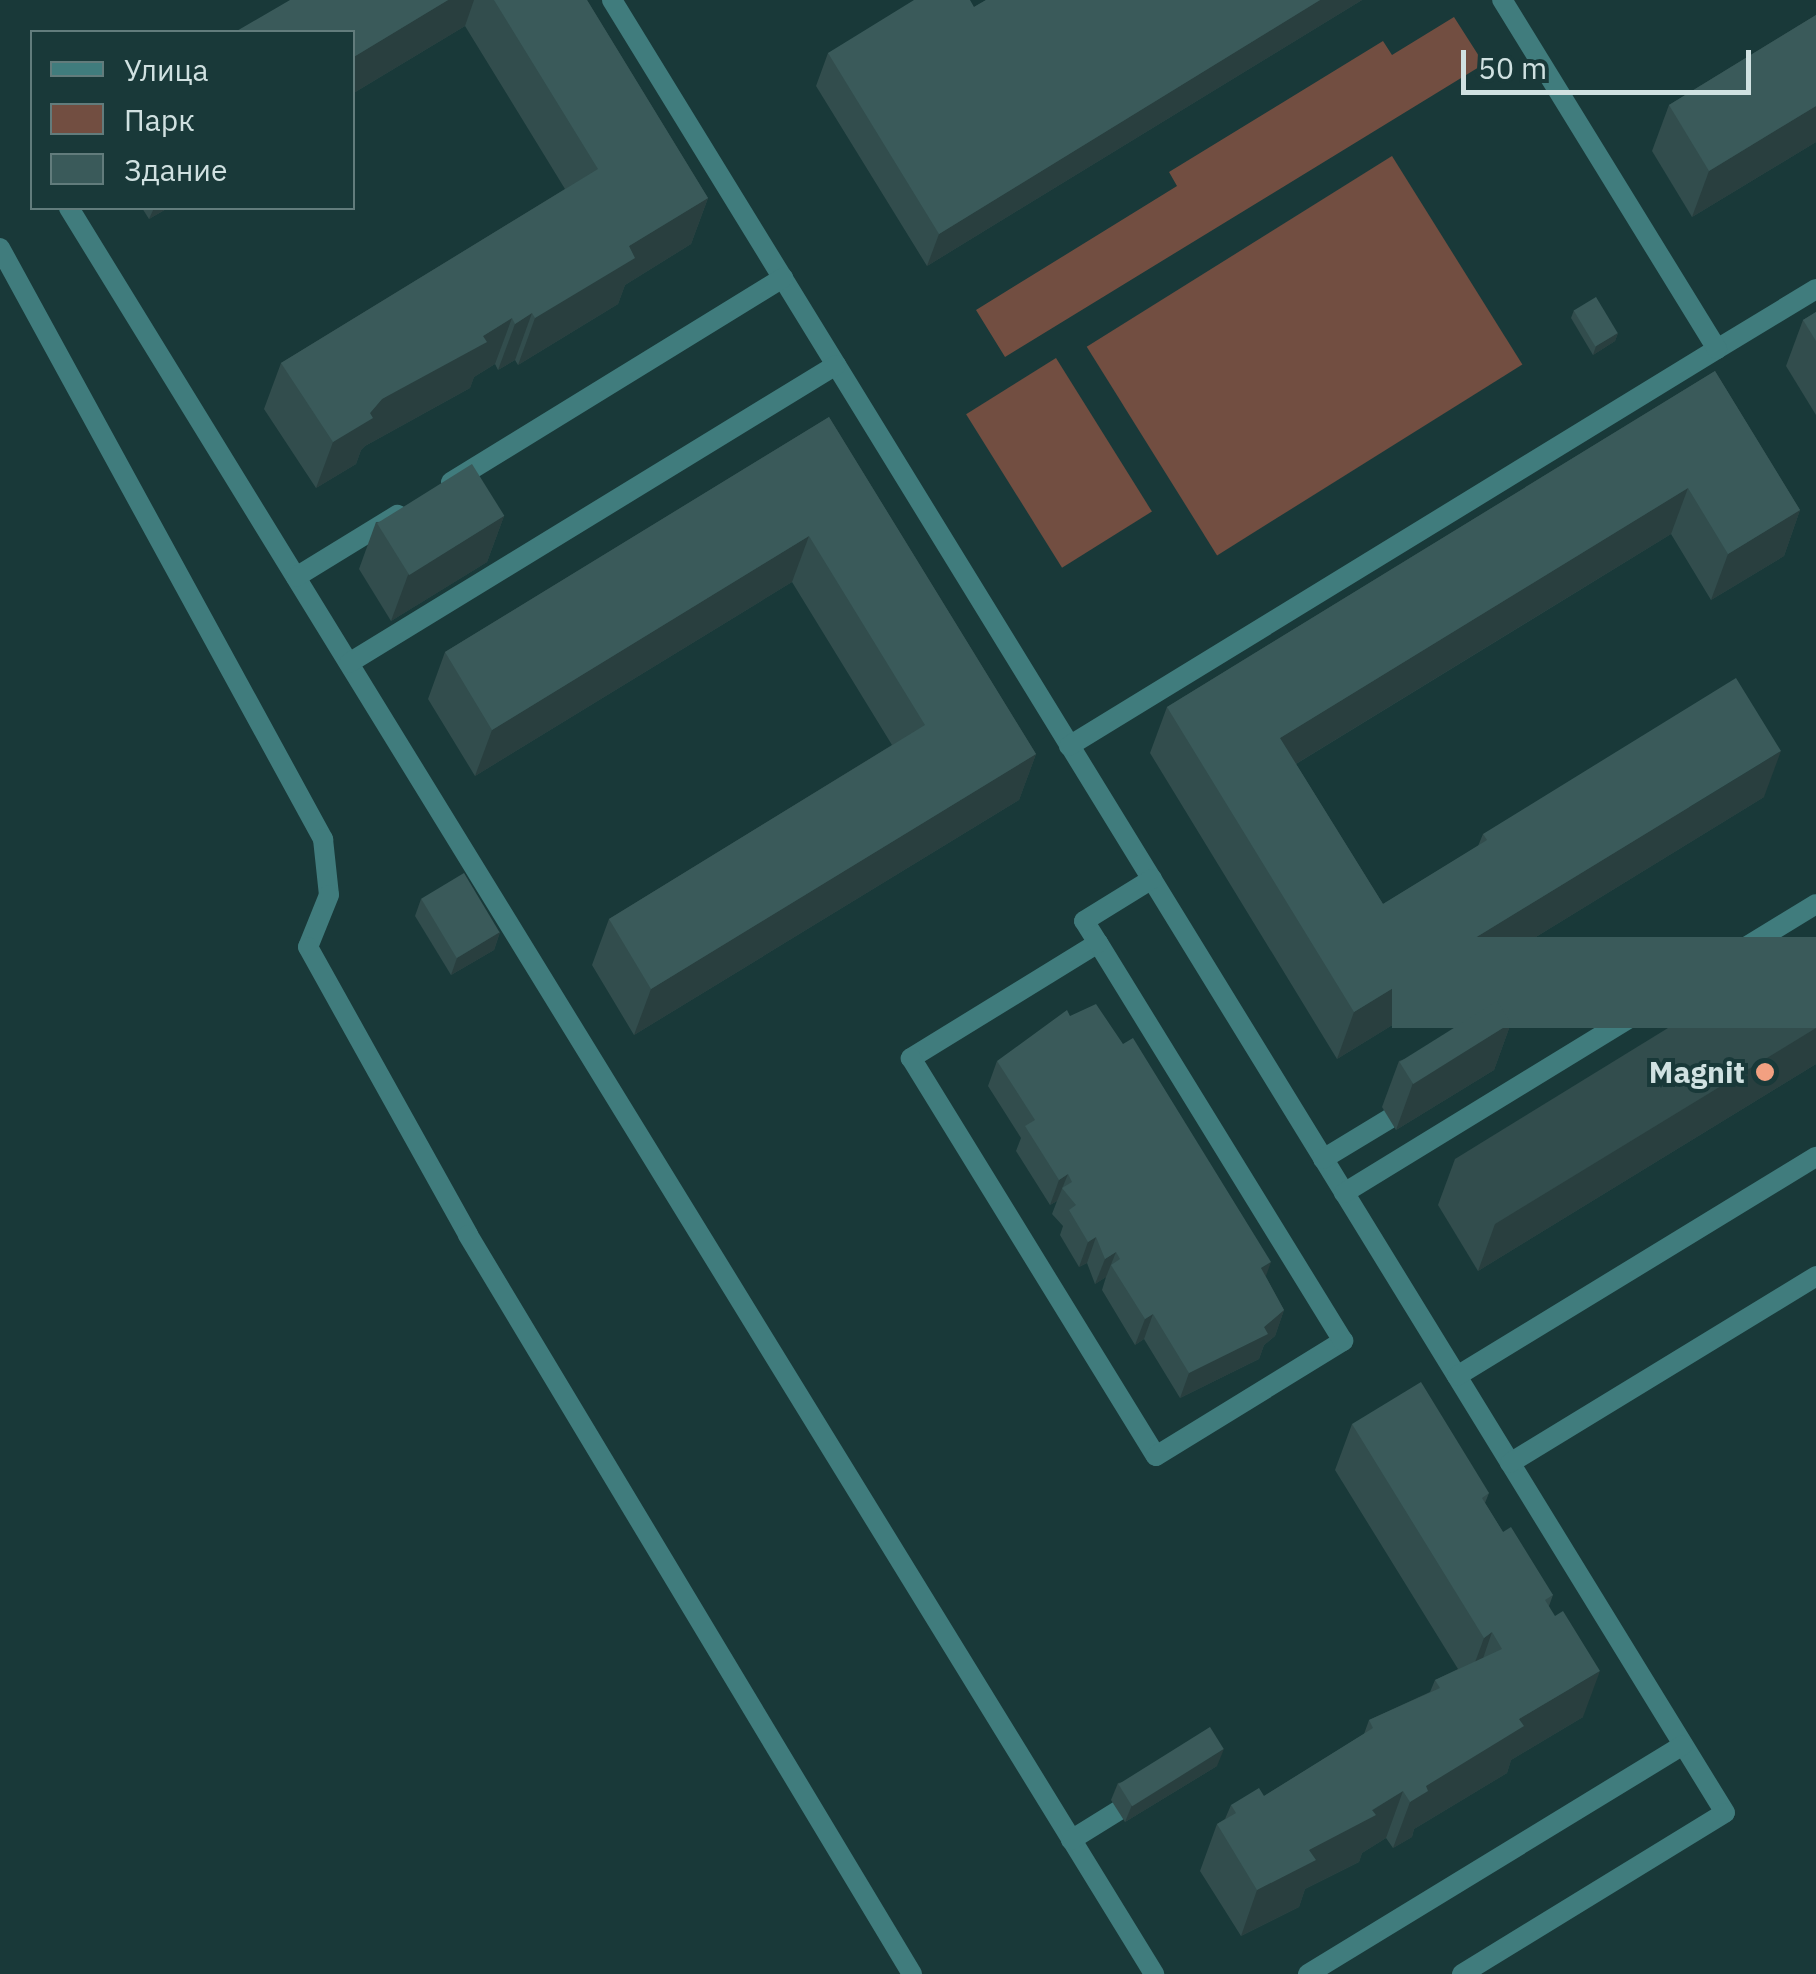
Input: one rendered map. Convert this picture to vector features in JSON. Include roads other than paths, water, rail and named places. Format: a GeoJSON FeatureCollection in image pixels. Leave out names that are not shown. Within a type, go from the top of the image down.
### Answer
{"type":"FeatureCollection","features":[{"type":"Feature","properties":{"kind":"street"},"geometry":{"type":"LineString","coordinates":[[612,0],[1725,1813],[1462,1974]]}},
{"type":"Feature","properties":{"kind":"street"},"geometry":{"type":"LineString","coordinates":[[1502,0],[1717,349]]}},
{"type":"Feature","properties":{"kind":"street"},"geometry":{"type":"LineString","coordinates":[[70,210],[1154,1974]]}},
{"type":"Feature","properties":{"kind":"street"},"geometry":{"type":"LineString","coordinates":[[0,248],[323,839],[329,895],[308,946],[468,1235],[912,1974]]}},
{"type":"Feature","properties":{"kind":"street"},"geometry":{"type":"LineString","coordinates":[[296,576],[783,278]]}},
{"type":"Feature","properties":{"kind":"street"},"geometry":{"type":"LineString","coordinates":[[1070,746],[1816,288]]}},
{"type":"Feature","properties":{"kind":"street"},"geometry":{"type":"LineString","coordinates":[[348,663],[836,365]]}},
{"type":"Feature","properties":{"kind":"street"},"geometry":{"type":"LineString","coordinates":[[1098,943],[911,1058],[1156,1456],[1343,1342],[1098,943],[1084,921],[1152,879]]}},
{"type":"Feature","properties":{"kind":"street"},"geometry":{"type":"LineString","coordinates":[[1344,1193],[1816,904]]}},
{"type":"Feature","properties":{"kind":"street"},"geometry":{"type":"LineString","coordinates":[[1323,1158],[1389,1118]]}},
{"type":"Feature","properties":{"kind":"street"},"geometry":{"type":"LineString","coordinates":[[1457,1376],[1816,1157]]}},
{"type":"Feature","properties":{"kind":"street"},"geometry":{"type":"LineString","coordinates":[[1510,1463],[1816,1276]]}},
{"type":"Feature","properties":{"kind":"street"},"geometry":{"type":"LineString","coordinates":[[1308,1974],[1683,1745]]}},
{"type":"Feature","properties":{"kind":"street"},"geometry":{"type":"LineString","coordinates":[[1071,1840],[1118,1811]]}},
{"type":"Feature","properties":{"kind":"place","name":"Magnit"},"geometry":{"type":"Point","coordinates":[1765,1072]}}]}
